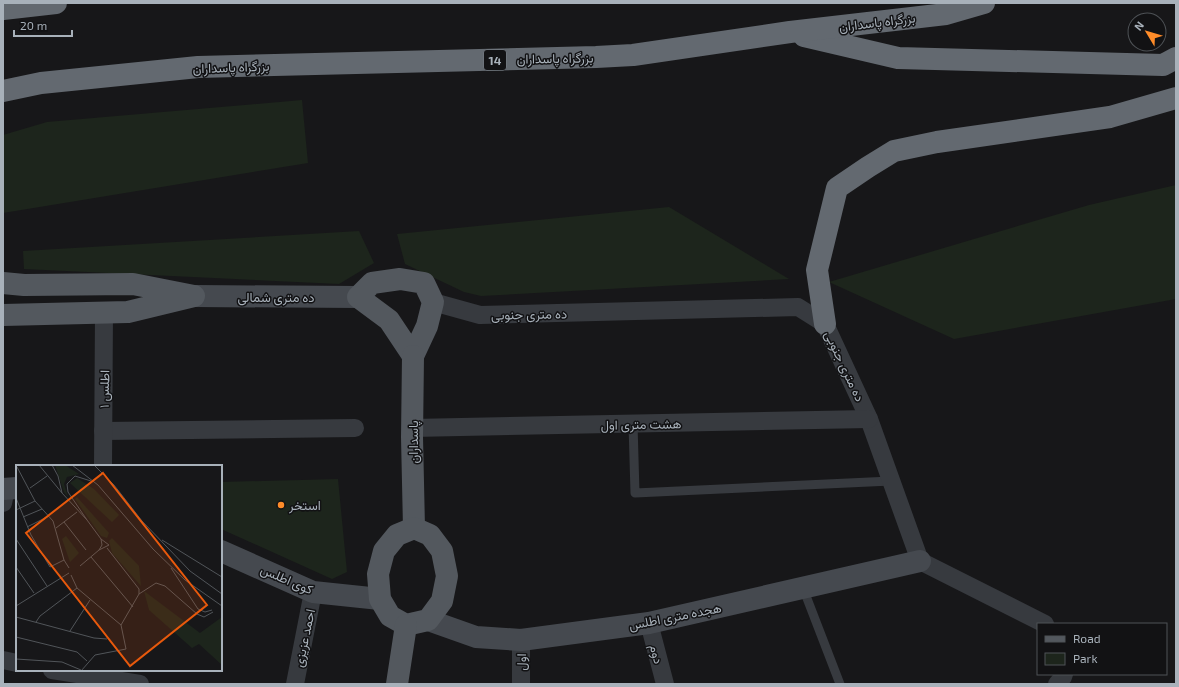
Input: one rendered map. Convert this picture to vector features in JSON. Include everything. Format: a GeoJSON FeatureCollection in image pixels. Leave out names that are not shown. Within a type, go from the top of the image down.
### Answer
{"type":"FeatureCollection","features":[{"type":"Feature","properties":{"kind":"highway"},"geometry":{"type":"LineString","coordinates":[[3,9],[56,3]]}},
{"type":"Feature","properties":{"kind":"highway","name":"بزرگراه پاسداران"},"geometry":{"type":"LineString","coordinates":[[3,90],[41,83],[198,67],[633,55],[790,32],[946,14],[984,3]]}},
{"type":"Feature","properties":{"kind":"highway"},"geometry":{"type":"LineString","coordinates":[[790,32],[898,58],[1162,65],[1176,58]]}},
{"type":"Feature","properties":{"kind":"highway"},"geometry":{"type":"LineString","coordinates":[[825,324],[817,270],[837,188],[868,167],[894,151],[937,142],[1110,117],[1176,98]]}},
{"type":"Feature","properties":{"kind":"main road"},"geometry":{"type":"LineString","coordinates":[[3,101],[41,83]]}},
{"type":"Feature","properties":{"kind":"main road"},"geometry":{"type":"LineString","coordinates":[[413,356],[390,320],[358,297],[372,283],[400,279],[424,283],[433,302]]}},
{"type":"Feature","properties":{"kind":"main road"},"geometry":{"type":"LineString","coordinates":[[3,283],[24,285],[133,284],[194,296]]}},
{"type":"Feature","properties":{"kind":"main road"},"geometry":{"type":"LineString","coordinates":[[3,315],[128,312],[194,296]]}},
{"type":"Feature","properties":{"kind":"main road","name":"پاسداران"},"geometry":{"type":"LineString","coordinates":[[414,528],[412,428],[413,356],[427,326],[433,302]]}},
{"type":"Feature","properties":{"kind":"main road"},"geometry":{"type":"LineString","coordinates":[[414,528],[430,535],[442,551],[447,576],[442,601],[428,620],[406,625],[390,616],[380,599],[378,574],[384,551],[396,535],[414,528]]}},
{"type":"Feature","properties":{"kind":"main road"},"geometry":{"type":"LineString","coordinates":[[397,684],[406,625]]}},
{"type":"Feature","properties":{"kind":"street","name":"ده متری شمالی"},"geometry":{"type":"LineString","coordinates":[[194,296],[358,297]]}},
{"type":"Feature","properties":{"kind":"street","name":"ده متری جنوبی"},"geometry":{"type":"LineString","coordinates":[[433,302],[480,315],[798,307],[825,324],[869,419],[920,561]]}},
{"type":"Feature","properties":{"kind":"street","name":"اطلس ۱"},"geometry":{"type":"LineString","coordinates":[[103,465],[104,313]]}},
{"type":"Feature","properties":{"kind":"street","name":"هشت متری اول"},"geometry":{"type":"LineString","coordinates":[[412,428],[869,419]]}},
{"type":"Feature","properties":{"kind":"street"},"geometry":{"type":"LineString","coordinates":[[103,431],[355,428]]}},
{"type":"Feature","properties":{"kind":"street","name":"کوی اطلس"},"geometry":{"type":"LineString","coordinates":[[222,551],[313,592],[380,599]]}},
{"type":"Feature","properties":{"kind":"street"},"geometry":{"type":"LineString","coordinates":[[920,561],[1043,623]]}},
{"type":"Feature","properties":{"kind":"street","name":"هجده متری اطلس"},"geometry":{"type":"LineString","coordinates":[[428,620],[476,637],[521,640],[649,623],[920,561]]}},
{"type":"Feature","properties":{"kind":"street","name":"احمد عزیزی"},"geometry":{"type":"LineString","coordinates":[[295,684],[313,592]]}},
{"type":"Feature","properties":{"kind":"street","name":"دوم"},"geometry":{"type":"LineString","coordinates":[[649,623],[665,684]]}},
{"type":"Feature","properties":{"kind":"street","name":"اول"},"geometry":{"type":"LineString","coordinates":[[521,640],[521,684]]}},
{"type":"Feature","properties":{"kind":"street"},"geometry":{"type":"LineString","coordinates":[[3,660],[16,663]]}},
{"type":"Feature","properties":{"kind":"street"},"geometry":{"type":"LineString","coordinates":[[58,671],[140,684]]}},
{"type":"Feature","properties":{"kind":"street"},"geometry":{"type":"LineString","coordinates":[[1057,684],[1064,675]]}},
{"type":"Feature","properties":{"kind":"lane"},"geometry":{"type":"LineString","coordinates":[[633,424],[635,493],[891,481]]}},
{"type":"Feature","properties":{"kind":"lane"},"geometry":{"type":"LineString","coordinates":[[803,588],[840,684]]}},
{"type":"Feature","properties":{"kind":"green space"},"geometry":{"type":"Polygon","coordinates":[[[302,100],[308,163],[3,213],[3,135],[47,122],[302,100]]]}},
{"type":"Feature","properties":{"kind":"green space"},"geometry":{"type":"Polygon","coordinates":[[[1176,185],[1176,299],[954,339],[829,282],[1089,205],[1176,185]]]}},
{"type":"Feature","properties":{"kind":"green space"},"geometry":{"type":"Polygon","coordinates":[[[669,207],[789,279],[481,296],[464,292],[405,264],[397,234],[669,207]]]}},
{"type":"Feature","properties":{"kind":"green space"},"geometry":{"type":"Polygon","coordinates":[[[359,231],[374,263],[339,284],[24,269],[23,251],[359,231]]]}},
{"type":"Feature","properties":{"kind":"green space","name":"استخر"},"geometry":{"type":"Polygon","coordinates":[[[338,479],[347,572],[332,579],[222,529],[222,482],[338,479]]]}},
{"type":"Feature","properties":{"kind":"place","name":"استخر"},"geometry":{"type":"Point","coordinates":[281,505]}}]}
